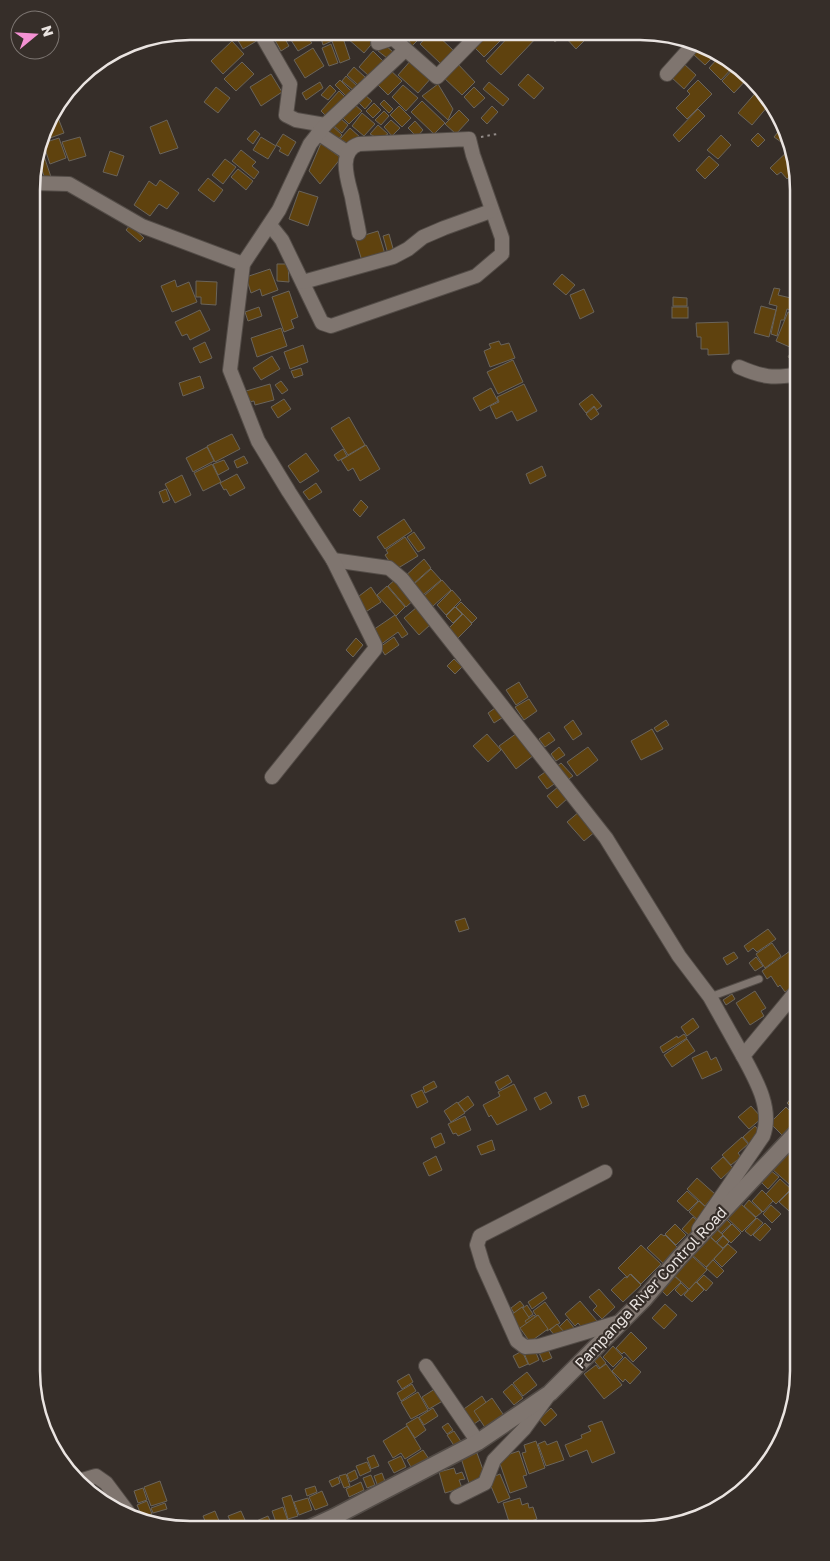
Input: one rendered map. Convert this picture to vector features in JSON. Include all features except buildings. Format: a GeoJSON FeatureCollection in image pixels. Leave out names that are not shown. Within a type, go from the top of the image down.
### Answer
{"type":"FeatureCollection","features":[{"type":"Feature","properties":{"kind":"street"},"geometry":{"type":"LineString","coordinates":[[265,40],[290,84],[286,115],[322,129],[348,153]]}},
{"type":"Feature","properties":{"kind":"street"},"geometry":{"type":"LineString","coordinates":[[378,44],[388,40]]}},
{"type":"Feature","properties":{"kind":"street"},"geometry":{"type":"LineString","coordinates":[[272,777],[375,649],[374,642],[334,560],[258,441],[230,370],[244,264],[287,195],[310,144],[398,41],[437,76],[473,40]]}},
{"type":"Feature","properties":{"kind":"street"},"geometry":{"type":"LineString","coordinates":[[667,74],[690,49]]}},
{"type":"Feature","properties":{"kind":"street"},"geometry":{"type":"LineString","coordinates":[[270,225],[282,240],[322,323],[331,326],[476,276],[502,254],[502,238],[472,155],[469,139],[359,144],[351,148],[346,160],[346,174],[359,233]]}},
{"type":"Feature","properties":{"kind":"street"},"geometry":{"type":"LineString","coordinates":[[40,183],[69,184],[142,226],[244,264]]}},
{"type":"Feature","properties":{"kind":"street"},"geometry":{"type":"LineString","coordinates":[[303,282],[393,257],[424,237],[492,211]]}},
{"type":"Feature","properties":{"kind":"street"},"geometry":{"type":"LineString","coordinates":[[739,367],[760,376],[790,375]]}},
{"type":"Feature","properties":{"kind":"street"},"geometry":{"type":"LineString","coordinates":[[334,560],[389,568],[402,579],[606,838],[679,956],[710,998],[756,1080],[764,1102],[766,1130],[753,1152],[679,1258]]}},
{"type":"Feature","properties":{"kind":"street"},"geometry":{"type":"LineString","coordinates":[[743,1056],[790,998]]}},
{"type":"Feature","properties":{"kind":"street","name":"Pampanga River Control Road"},"geometry":{"type":"LineString","coordinates":[[325,1521],[367,1501],[478,1442],[550,1393],[624,1321],[679,1258],[790,1140]]}},
{"type":"Feature","properties":{"kind":"street"},"geometry":{"type":"LineString","coordinates":[[605,1172],[480,1236],[477,1245],[483,1265],[517,1341],[525,1347],[539,1346],[624,1321]]}},
{"type":"Feature","properties":{"kind":"street"},"geometry":{"type":"LineString","coordinates":[[426,1366],[478,1442]]}},
{"type":"Feature","properties":{"kind":"street"},"geometry":{"type":"LineString","coordinates":[[456,1497],[485,1483],[494,1460],[524,1429],[550,1393]]}},
{"type":"Feature","properties":{"kind":"street"},"geometry":{"type":"LineString","coordinates":[[86,1479],[96,1476],[106,1482],[123,1505]]}},
{"type":"Feature","properties":{"kind":"lane"},"geometry":{"type":"LineString","coordinates":[[710,998],[759,978]]}}]}
